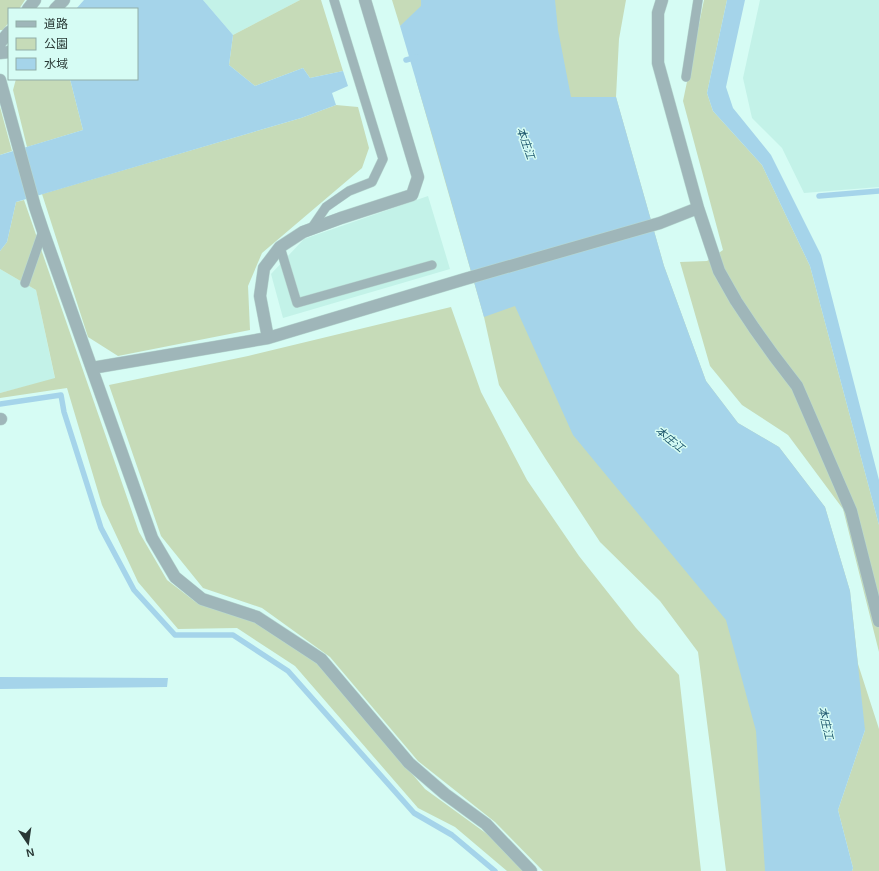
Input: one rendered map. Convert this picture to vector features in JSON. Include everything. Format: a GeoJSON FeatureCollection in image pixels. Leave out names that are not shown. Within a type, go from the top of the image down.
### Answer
{"type":"FeatureCollection","features":[{"type":"Feature","properties":{"kind":"street"},"geometry":{"type":"LineString","coordinates":[[29,8],[35,0]]}},
{"type":"Feature","properties":{"kind":"street"},"geometry":{"type":"LineString","coordinates":[[56,8],[64,0]]}},
{"type":"Feature","properties":{"kind":"street"},"geometry":{"type":"LineString","coordinates":[[268,338],[260,296],[264,268],[280,247],[303,232],[412,195],[418,177],[364,0]]}},
{"type":"Feature","properties":{"kind":"street"},"geometry":{"type":"LineString","coordinates":[[662,0],[658,13],[658,63],[698,208],[719,271],[736,301],[797,386],[851,511],[879,621]]}},
{"type":"Feature","properties":{"kind":"street"},"geometry":{"type":"LineString","coordinates":[[0,43],[8,33]]}},
{"type":"Feature","properties":{"kind":"street"},"geometry":{"type":"LineString","coordinates":[[0,80],[43,231],[152,538],[175,577],[202,599],[257,617],[321,659],[409,763],[445,794],[486,824],[531,871]]}},
{"type":"Feature","properties":{"kind":"street"},"geometry":{"type":"LineString","coordinates":[[92,368],[268,338],[465,278],[660,223],[698,208]]}},
{"type":"Feature","properties":{"kind":"lane"},"geometry":{"type":"LineString","coordinates":[[311,229],[326,207],[349,191],[372,182],[383,159],[334,0]]}},
{"type":"Feature","properties":{"kind":"lane"},"geometry":{"type":"LineString","coordinates":[[686,77],[698,0]]}},
{"type":"Feature","properties":{"kind":"lane"},"geometry":{"type":"LineString","coordinates":[[25,283],[43,231]]}},
{"type":"Feature","properties":{"kind":"lane"},"geometry":{"type":"LineString","coordinates":[[280,247],[297,303],[432,265]]}},
{"type":"Feature","properties":{"kind":"shaded area"},"geometry":{"type":"Polygon","coordinates":[[[203,0],[300,0],[233,35],[203,0]]]}},
{"type":"Feature","properties":{"kind":"shaded area"},"geometry":{"type":"Polygon","coordinates":[[[760,0],[879,0],[879,187],[804,193],[782,148],[752,118],[743,78],[760,0]]]}},
{"type":"Feature","properties":{"kind":"shaded area"},"geometry":{"type":"Polygon","coordinates":[[[428,196],[450,269],[283,318],[271,274],[304,239],[428,196]]]}},
{"type":"Feature","properties":{"kind":"shaded area"},"geometry":{"type":"Polygon","coordinates":[[[0,269],[36,290],[55,379],[0,393],[0,269]]]}},
{"type":"Feature","properties":{"kind":"green space"},"geometry":{"type":"Polygon","coordinates":[[[0,0],[25,0],[20,8],[8,8],[8,23],[3,30],[0,30],[0,0]]]}},
{"type":"Feature","properties":{"kind":"green space"},"geometry":{"type":"Polygon","coordinates":[[[300,0],[321,0],[343,71],[310,78],[303,68],[255,86],[229,65],[233,35],[300,0]]]}},
{"type":"Feature","properties":{"kind":"green space"},"geometry":{"type":"Polygon","coordinates":[[[392,0],[444,0],[400,26],[392,0]]]}},
{"type":"Feature","properties":{"kind":"green space"},"geometry":{"type":"Polygon","coordinates":[[[520,0],[626,0],[619,39],[616,97],[664,266],[706,381],[738,423],[779,447],[825,507],[850,591],[858,664],[879,729],[879,871],[852,871],[853,868],[838,810],[865,730],[715,435],[520,0]]]}},
{"type":"Feature","properties":{"kind":"green space"},"geometry":{"type":"Polygon","coordinates":[[[704,0],[727,0],[707,93],[713,111],[762,165],[810,266],[879,525],[879,652],[843,509],[788,435],[742,405],[710,366],[680,262],[707,261],[723,250],[683,101],[704,0]]]}},
{"type":"Feature","properties":{"kind":"green space"},"geometry":{"type":"Polygon","coordinates":[[[453,79],[710,516],[790,871],[726,871],[698,652],[660,601],[600,542],[499,385],[484,317],[416,80],[453,79]]]}},
{"type":"Feature","properties":{"kind":"green space"},"geometry":{"type":"Polygon","coordinates":[[[16,80],[70,80],[83,130],[27,147],[13,90],[16,80]]]}},
{"type":"Feature","properties":{"kind":"green space"},"geometry":{"type":"Polygon","coordinates":[[[336,105],[358,107],[369,148],[362,168],[262,253],[248,286],[250,330],[118,356],[88,337],[42,194],[301,118],[336,105]]]}},
{"type":"Feature","properties":{"kind":"green space"},"geometry":{"type":"Polygon","coordinates":[[[0,107],[12,151],[0,155],[0,107]]]}},
{"type":"Feature","properties":{"kind":"green space"},"geometry":{"type":"Polygon","coordinates":[[[24,200],[139,532],[167,580],[197,603],[255,621],[316,661],[425,789],[487,834],[524,871],[507,871],[455,827],[418,808],[295,666],[237,628],[178,629],[138,582],[102,505],[67,388],[0,398],[0,393],[55,378],[36,290],[0,269],[0,251],[7,242],[16,202],[24,200]]]}},
{"type":"Feature","properties":{"kind":"green space"},"geometry":{"type":"Polygon","coordinates":[[[451,307],[481,392],[527,480],[579,556],[636,628],[679,675],[701,871],[543,871],[495,822],[418,761],[330,657],[262,608],[203,588],[161,536],[109,385],[248,356],[451,307]]]}},
{"type":"Feature","properties":{"kind":"water"},"geometry":{"type":"Polygon","coordinates":[[[84,0],[203,0],[233,35],[229,65],[255,86],[303,68],[310,78],[343,71],[348,86],[332,93],[336,105],[301,118],[16,202],[7,242],[0,251],[0,155],[83,130],[70,80],[138,80],[138,8],[77,8],[84,0]]]}},
{"type":"Feature","properties":{"kind":"water","name":"本庄江"},"geometry":{"type":"Polygon","coordinates":[[[421,0],[555,0],[558,30],[571,97],[616,97],[664,266],[706,381],[738,423],[779,447],[825,507],[850,591],[865,730],[838,810],[853,868],[852,871],[765,871],[756,731],[726,620],[573,435],[515,306],[484,317],[400,26],[421,6],[421,0]]]}},
{"type":"Feature","properties":{"kind":"water"},"geometry":{"type":"Polygon","coordinates":[[[727,0],[745,0],[726,87],[733,108],[771,155],[821,255],[879,480],[879,525],[810,266],[762,165],[713,111],[707,93],[727,0]]]}},
{"type":"Feature","properties":{"kind":"water"},"geometry":{"type":"Polygon","coordinates":[[[0,677],[168,678],[167,687],[0,689],[0,677]]]}},
{"type":"Feature","properties":{"kind":"waterway"},"geometry":{"type":"LineString","coordinates":[[406,60],[417,57]]}},
{"type":"Feature","properties":{"kind":"waterway"},"geometry":{"type":"LineString","coordinates":[[819,196],[879,191]]}},
{"type":"Feature","properties":{"kind":"waterway"},"geometry":{"type":"LineString","coordinates":[[0,404],[61,395],[64,412],[101,528],[134,590],[175,635],[233,635],[288,671],[414,813],[452,835],[495,871]]}}]}
